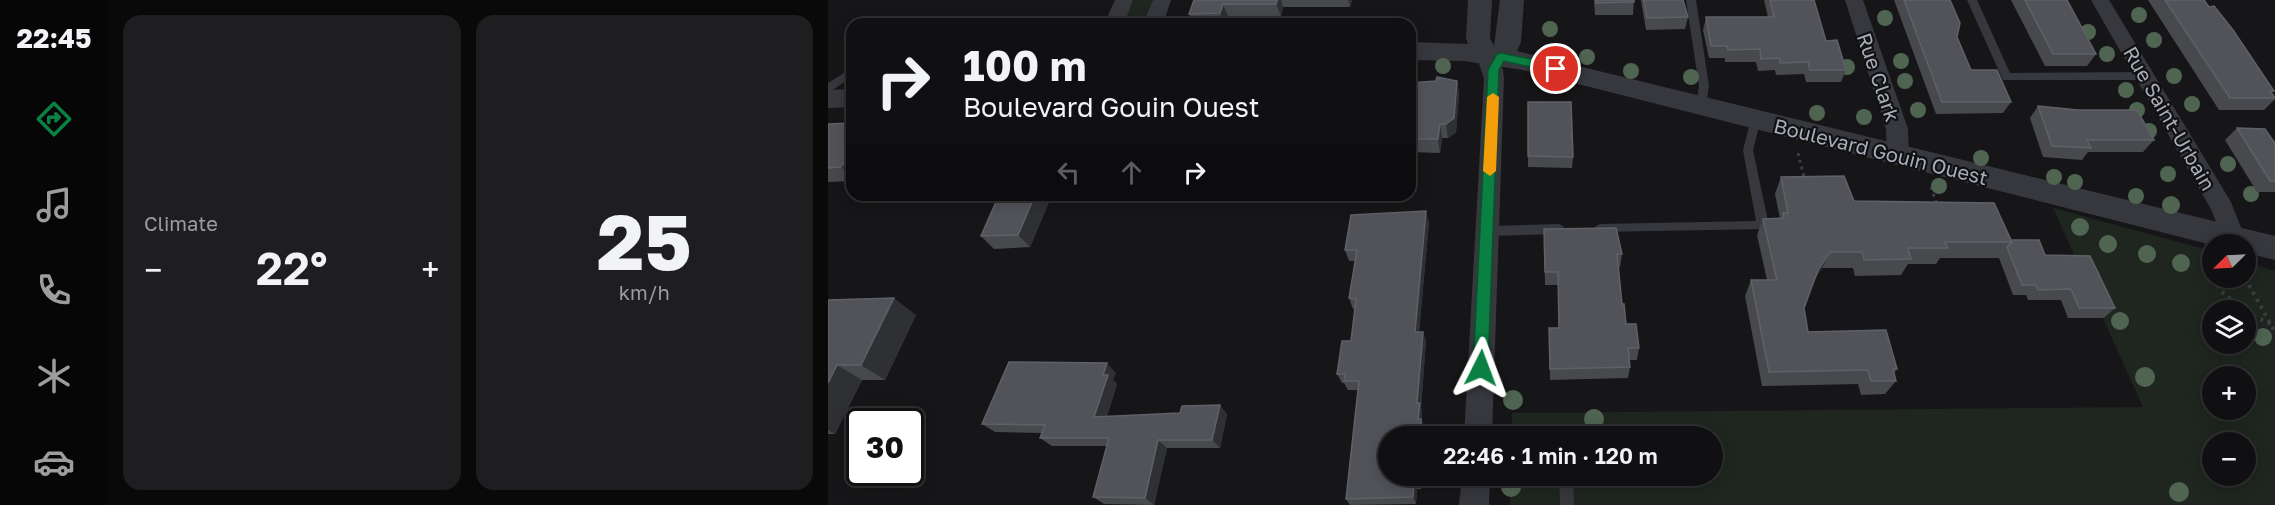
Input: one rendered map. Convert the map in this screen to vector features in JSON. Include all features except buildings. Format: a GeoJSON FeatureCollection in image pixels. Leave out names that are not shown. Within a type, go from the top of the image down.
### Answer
{"type":"FeatureCollection","features":[{"type":"Feature","properties":{"kind":"street"},"geometry":{"type":"LineString","coordinates":[[1116,18],[1124,0]]}},
{"type":"Feature","properties":{"kind":"street"},"geometry":{"type":"LineString","coordinates":[[1155,18],[1162,0]]}},
{"type":"Feature","properties":{"kind":"street"},"geometry":{"type":"LineString","coordinates":[[1480,0],[1478,38],[1494,60]]}},
{"type":"Feature","properties":{"kind":"street"},"geometry":{"type":"LineString","coordinates":[[1478,426],[1494,60],[1509,42],[1512,0]]}},
{"type":"Feature","properties":{"kind":"street","name":"Rue Clark"},"geometry":{"type":"LineString","coordinates":[[1854,0],[1897,129],[1898,154]]}},
{"type":"Feature","properties":{"kind":"street","name":"Rue Saint-Urbain"},"geometry":{"type":"LineString","coordinates":[[2100,0],[2223,209],[2232,234]]}},
{"type":"Feature","properties":{"kind":"street","name":"Boulevard Gouin Ouest"},"geometry":{"type":"LineString","coordinates":[[1416,52],[1494,60],[1701,105],[2217,234]]}},
{"type":"Feature","properties":{"kind":"street"},"geometry":{"type":"LineString","coordinates":[[828,99],[846,98]]}},
{"type":"Feature","properties":{"kind":"street","name":"Boulevard Gouin Ouest"},"geometry":{"type":"LineString","coordinates":[[2256,243],[2275,248]]}},
{"type":"Feature","properties":{"kind":"street"},"geometry":{"type":"LineString","coordinates":[[1474,505],[1475,486]]}},
{"type":"Feature","properties":{"kind":"lane"},"geometry":{"type":"LineString","coordinates":[[1691,0],[1704,86],[1701,105]]}},
{"type":"Feature","properties":{"kind":"lane"},"geometry":{"type":"LineString","coordinates":[[1972,0],[2007,77],[2146,76]]}},
{"type":"Feature","properties":{"kind":"lane"},"geometry":{"type":"LineString","coordinates":[[828,89],[846,75]]}},
{"type":"Feature","properties":{"kind":"lane"},"geometry":{"type":"LineString","coordinates":[[1592,229],[1763,226],[1748,150],[1756,119]]}},
{"type":"Feature","properties":{"kind":"lane"},"geometry":{"type":"LineString","coordinates":[[1487,231],[1569,229]]}},
{"type":"Feature","properties":{"kind":"lane"},"geometry":{"type":"LineString","coordinates":[[1566,486],[1567,505]]}},
{"type":"Feature","properties":{"kind":"path"},"geometry":{"type":"LineString","coordinates":[[1797,148],[1807,187]]}},
{"type":"Feature","properties":{"kind":"path"},"geometry":{"type":"LineString","coordinates":[[1929,208],[1938,208],[1930,185]]}},
{"type":"Feature","properties":{"kind":"path"},"geometry":{"type":"LineString","coordinates":[[2219,288],[2231,300]]}},
{"type":"Feature","properties":{"kind":"path"},"geometry":{"type":"LineString","coordinates":[[2251,288],[2275,332]]}},
{"type":"Feature","properties":{"kind":"path"},"geometry":{"type":"LineString","coordinates":[[2256,317],[2273,326]]}},
{"type":"Feature","properties":{"kind":"shaded area"},"geometry":{"type":"Polygon","coordinates":[[[1133,0],[1153,0],[1146,18],[1126,18],[1133,0]]]}},
{"type":"Feature","properties":{"kind":"shaded area"},"geometry":{"type":"Polygon","coordinates":[[[2053,208],[2202,248],[2202,288],[2256,288],[2256,265],[2275,271],[2275,505],[1510,505],[1510,486],[1723,486],[1723,426],[1511,426],[1512,413],[2143,407],[2053,208]]]}},
{"type":"Feature","properties":{"kind":"slow traffic"},"geometry":{"type":"LineString","coordinates":[[1490,171],[1493,97]]}},
{"type":"Feature","properties":{"kind":"route"},"geometry":{"type":"LineString","coordinates":[[1481,368],[1493,70],[1501,57],[1556,69]]}}]}
